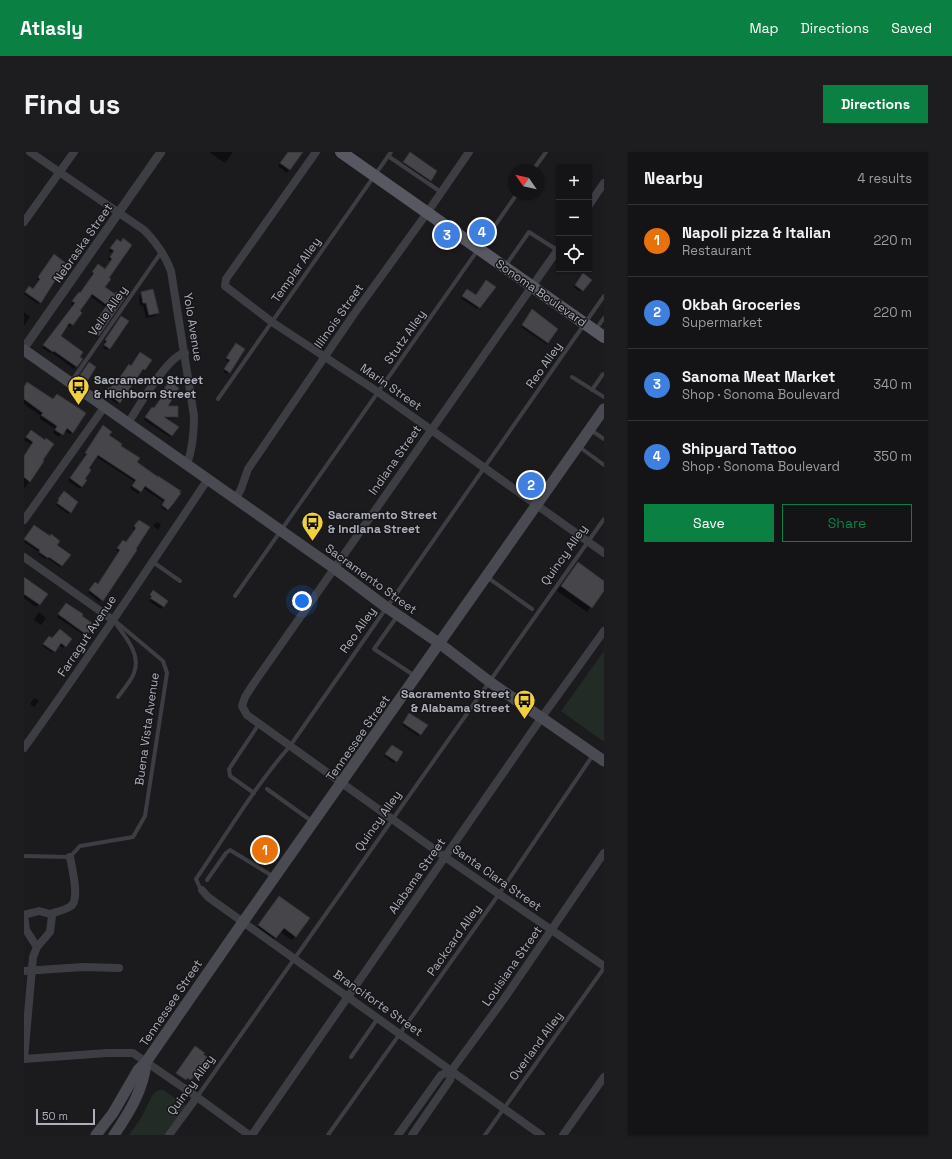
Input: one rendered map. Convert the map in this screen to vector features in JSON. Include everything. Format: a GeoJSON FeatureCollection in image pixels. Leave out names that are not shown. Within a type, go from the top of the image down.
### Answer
{"type":"FeatureCollection","features":[{"type":"Feature","properties":{"kind":"main road","name":"Sonoma Boulevard"},"geometry":{"type":"LineString","coordinates":[[341,152],[599,334]]}},
{"type":"Feature","properties":{"kind":"main road","name":"Sacramento Street"},"geometry":{"type":"LineString","coordinates":[[24,349],[198,472],[205,483],[232,496],[334,568],[490,682],[604,761]]}},
{"type":"Feature","properties":{"kind":"main road","name":"Tennessee Street"},"geometry":{"type":"LineString","coordinates":[[96,1135],[113,1113],[138,1070],[146,1062],[416,677],[438,643],[604,409]]}},
{"type":"Feature","properties":{"kind":"main road","name":"Tennessee Street"},"geometry":{"type":"LineString","coordinates":[[114,1135],[128,1113],[145,1078],[146,1062]]}},
{"type":"Feature","properties":{"kind":"street"},"geometry":{"type":"LineString","coordinates":[[30,152],[119,213]]}},
{"type":"Feature","properties":{"kind":"street"},"geometry":{"type":"LineString","coordinates":[[24,222],[74,152]]}},
{"type":"Feature","properties":{"kind":"street","name":"Nebraska Street"},"geometry":{"type":"LineString","coordinates":[[24,349],[161,152]]}},
{"type":"Feature","properties":{"kind":"street","name":"Marin Street"},"geometry":{"type":"LineString","coordinates":[[316,152],[226,279],[225,286],[272,322],[378,392],[604,553]]}},
{"type":"Feature","properties":{"kind":"street","name":"Illinois Street"},"geometry":{"type":"LineString","coordinates":[[232,496],[241,489],[248,469],[354,314],[469,152]]}},
{"type":"Feature","properties":{"kind":"street"},"geometry":{"type":"LineString","coordinates":[[592,201],[604,183]]}},
{"type":"Feature","properties":{"kind":"street","name":"Yolo Avenue"},"geometry":{"type":"LineString","coordinates":[[119,213],[154,240],[166,259],[171,271],[194,416],[192,451],[187,464]]}},
{"type":"Feature","properties":{"kind":"street","name":"Indiana Street"},"geometry":{"type":"LineString","coordinates":[[279,647],[556,252]]}},
{"type":"Feature","properties":{"kind":"street"},"geometry":{"type":"LineString","coordinates":[[128,423],[168,364],[181,354],[185,353]]}},
{"type":"Feature","properties":{"kind":"street"},"geometry":{"type":"LineString","coordinates":[[24,520],[104,406]]}},
{"type":"Feature","properties":{"kind":"street","name":"Farragut Avenue"},"geometry":{"type":"LineString","coordinates":[[24,748],[153,562],[205,483]]}},
{"type":"Feature","properties":{"kind":"street"},"geometry":{"type":"LineString","coordinates":[[24,557],[113,620]]}},
{"type":"Feature","properties":{"kind":"street","name":"Alabama Street"},"geometry":{"type":"LineString","coordinates":[[250,1135],[604,631]]}},
{"type":"Feature","properties":{"kind":"street","name":"Santa Clara Street"},"geometry":{"type":"LineString","coordinates":[[279,647],[245,697],[242,706],[247,715],[341,784],[604,967]]}},
{"type":"Feature","properties":{"kind":"street","name":"Louisiana Street"},"geometry":{"type":"LineString","coordinates":[[412,1135],[450,1080],[451,1071],[504,999],[604,853]]}},
{"type":"Feature","properties":{"kind":"street"},"geometry":{"type":"LineString","coordinates":[[37,947],[26,930],[24,915],[39,911],[50,914],[71,907],[75,901],[76,893],[70,856]]}},
{"type":"Feature","properties":{"kind":"street","name":"Branciforte Street"},"geometry":{"type":"LineString","coordinates":[[202,890],[208,897],[541,1135]]}},
{"type":"Feature","properties":{"kind":"street"},"geometry":{"type":"LineString","coordinates":[[50,914],[52,916],[50,932],[37,947],[28,971],[24,1058],[133,1053],[250,1135]]}},
{"type":"Feature","properties":{"kind":"street"},"geometry":{"type":"LineString","coordinates":[[28,971],[83,967],[119,968]]}},
{"type":"Feature","properties":{"kind":"street","name":"Louisiana Street"},"geometry":{"type":"LineString","coordinates":[[398,1135],[441,1075],[451,1071]]}},
{"type":"Feature","properties":{"kind":"street"},"geometry":{"type":"LineString","coordinates":[[563,1135],[604,1077]]}},
{"type":"Feature","properties":{"kind":"street","name":"Quincy Alley"},"geometry":{"type":"LineString","coordinates":[[169,1135],[197,1097]]}},
{"type":"Feature","properties":{"kind":"lane"},"geometry":{"type":"LineString","coordinates":[[538,164],[546,152]]}},
{"type":"Feature","properties":{"kind":"lane","name":"Templar Alley"},"geometry":{"type":"LineString","coordinates":[[218,399],[389,154]]}},
{"type":"Feature","properties":{"kind":"lane"},"geometry":{"type":"LineString","coordinates":[[389,154],[441,192]]}},
{"type":"Feature","properties":{"kind":"lane","name":"Stutz Alley"},"geometry":{"type":"LineString","coordinates":[[235,596],[513,200]]}},
{"type":"Feature","properties":{"kind":"lane"},"geometry":{"type":"LineString","coordinates":[[504,267],[529,232],[556,248]]}},
{"type":"Feature","properties":{"kind":"lane","name":"Velie Alley"},"geometry":{"type":"LineString","coordinates":[[70,382],[162,252]]}},
{"type":"Feature","properties":{"kind":"lane","name":"Reo Alley"},"geometry":{"type":"LineString","coordinates":[[202,890],[196,879],[254,793],[277,760],[290,746],[604,296]]}},
{"type":"Feature","properties":{"kind":"lane"},"geometry":{"type":"LineString","coordinates":[[599,334],[604,318]]}},
{"type":"Feature","properties":{"kind":"lane"},"geometry":{"type":"LineString","coordinates":[[592,390],[603,374]]}},
{"type":"Feature","properties":{"kind":"lane"},"geometry":{"type":"LineString","coordinates":[[572,376],[604,397]]}},
{"type":"Feature","properties":{"kind":"lane"},"geometry":{"type":"LineString","coordinates":[[590,429],[604,439]]}},
{"type":"Feature","properties":{"kind":"lane"},"geometry":{"type":"LineString","coordinates":[[578,446],[604,465]]}},
{"type":"Feature","properties":{"kind":"lane","name":"Quincy Alley"},"geometry":{"type":"LineString","coordinates":[[197,1097],[602,524],[604,518]]}},
{"type":"Feature","properties":{"kind":"lane"},"geometry":{"type":"LineString","coordinates":[[153,562],[180,581]]}},
{"type":"Feature","properties":{"kind":"lane"},"geometry":{"type":"LineString","coordinates":[[486,576],[532,609]]}},
{"type":"Feature","properties":{"kind":"lane"},"geometry":{"type":"LineString","coordinates":[[398,615],[374,649],[416,677]]}},
{"type":"Feature","properties":{"kind":"lane","name":"Buena Vista Avenue"},"geometry":{"type":"LineString","coordinates":[[113,620],[131,644],[136,659],[134,673],[118,697]]}},
{"type":"Feature","properties":{"kind":"lane","name":"Buena Vista Avenue"},"geometry":{"type":"LineString","coordinates":[[70,856],[80,846],[133,837],[144,816],[167,673],[163,661],[113,620]]}},
{"type":"Feature","properties":{"kind":"lane"},"geometry":{"type":"LineString","coordinates":[[254,793],[230,776],[229,769],[259,724]]}},
{"type":"Feature","properties":{"kind":"lane","name":"Packcard Alley"},"geometry":{"type":"LineString","coordinates":[[328,1135],[499,894],[594,754]]}},
{"type":"Feature","properties":{"kind":"lane"},"geometry":{"type":"LineString","coordinates":[[267,789],[314,822]]}},
{"type":"Feature","properties":{"kind":"lane"},"geometry":{"type":"LineString","coordinates":[[207,880],[226,853],[230,850],[274,878]]}},
{"type":"Feature","properties":{"kind":"lane"},"geometry":{"type":"LineString","coordinates":[[24,856],[70,856]]}},
{"type":"Feature","properties":{"kind":"lane","name":"Overland Alley"},"geometry":{"type":"LineString","coordinates":[[485,1135],[604,967]]}},
{"type":"Feature","properties":{"kind":"lane"},"geometry":{"type":"LineString","coordinates":[[351,1057],[378,1018]]}},
{"type":"Feature","properties":{"kind":"shaded area"},"geometry":{"type":"Polygon","coordinates":[[[604,651],[604,742],[561,711],[604,651]]]}},
{"type":"Feature","properties":{"kind":"shaded area"},"geometry":{"type":"Polygon","coordinates":[[[159,1090],[163,1090],[188,1107],[168,1135],[129,1135],[141,1118],[152,1096],[159,1090]]]}},
{"type":"Feature","properties":{"kind":"building"},"geometry":{"type":"Polygon","coordinates":[[[288,152],[303,152],[290,170],[280,163],[288,152]]]}},
{"type":"Feature","properties":{"kind":"building"},"geometry":{"type":"Polygon","coordinates":[[[410,152],[437,171],[431,181],[403,162],[410,152]]]}},
{"type":"Feature","properties":{"kind":"building"},"geometry":{"type":"Polygon","coordinates":[[[482,220],[490,225],[483,237],[474,231],[482,220]]]}},
{"type":"Feature","properties":{"kind":"building"},"geometry":{"type":"Polygon","coordinates":[[[123,238],[132,245],[109,278],[111,279],[105,287],[115,294],[116,292],[125,298],[99,336],[92,331],[99,319],[98,318],[107,305],[92,294],[80,311],[82,313],[73,325],[69,323],[61,336],[83,352],[80,357],[83,359],[77,367],[43,345],[75,303],[72,301],[79,292],[80,293],[94,273],[92,272],[98,264],[105,269],[112,259],[110,257],[114,251],[110,248],[117,239],[121,242],[123,238]]]}},
{"type":"Feature","properties":{"kind":"building"},"geometry":{"type":"Polygon","coordinates":[[[54,254],[67,264],[41,303],[25,292],[29,286],[33,289],[40,279],[38,277],[54,254]]]}},
{"type":"Feature","properties":{"kind":"building"},"geometry":{"type":"Polygon","coordinates":[[[583,273],[592,280],[583,291],[575,285],[583,273]]]}},
{"type":"Feature","properties":{"kind":"building"},"geometry":{"type":"Polygon","coordinates":[[[486,280],[496,287],[480,308],[462,296],[467,289],[476,295],[486,280]]]}},
{"type":"Feature","properties":{"kind":"building"},"geometry":{"type":"Polygon","coordinates":[[[153,289],[159,313],[149,315],[146,303],[143,303],[141,292],[153,289]]]}},
{"type":"Feature","properties":{"kind":"building"},"geometry":{"type":"Polygon","coordinates":[[[532,309],[558,329],[548,343],[522,325],[532,309]]]}},
{"type":"Feature","properties":{"kind":"building"},"geometry":{"type":"Polygon","coordinates":[[[121,316],[129,321],[110,349],[104,345],[107,341],[105,340],[121,316]]]}},
{"type":"Feature","properties":{"kind":"building"},"geometry":{"type":"Polygon","coordinates":[[[236,343],[245,349],[230,373],[224,369],[230,360],[226,358],[236,343]]]}},
{"type":"Feature","properties":{"kind":"building"},"geometry":{"type":"Polygon","coordinates":[[[140,352],[152,360],[145,370],[143,369],[120,403],[105,392],[109,387],[114,386],[129,364],[131,366],[140,352]]]}},
{"type":"Feature","properties":{"kind":"building"},"geometry":{"type":"Polygon","coordinates":[[[89,362],[96,367],[88,380],[80,375],[89,362]]]}},
{"type":"Feature","properties":{"kind":"building"},"geometry":{"type":"Polygon","coordinates":[[[169,381],[179,388],[168,406],[178,406],[178,417],[164,417],[179,427],[172,436],[145,417],[161,398],[159,397],[169,381]]]}},
{"type":"Feature","properties":{"kind":"building"},"geometry":{"type":"Polygon","coordinates":[[[27,382],[53,399],[57,394],[86,413],[73,433],[67,428],[63,435],[55,430],[57,426],[41,415],[43,413],[24,399],[24,387],[27,382]]]}},
{"type":"Feature","properties":{"kind":"building"},"geometry":{"type":"Polygon","coordinates":[[[103,425],[112,432],[109,435],[122,444],[121,446],[140,458],[137,462],[181,491],[168,510],[162,505],[165,500],[145,486],[141,492],[132,486],[136,480],[98,455],[89,468],[91,470],[82,487],[70,478],[87,454],[85,453],[103,425]]]}},
{"type":"Feature","properties":{"kind":"building"},"geometry":{"type":"Polygon","coordinates":[[[31,430],[45,440],[46,438],[54,444],[30,482],[24,477],[24,456],[33,442],[26,437],[31,430]]]}},
{"type":"Feature","properties":{"kind":"building"},"geometry":{"type":"Polygon","coordinates":[[[64,491],[78,502],[71,513],[57,503],[64,491]]]}},
{"type":"Feature","properties":{"kind":"building"},"geometry":{"type":"Polygon","coordinates":[[[139,520],[150,527],[136,549],[137,550],[103,601],[89,590],[95,582],[98,584],[120,550],[117,548],[123,540],[126,542],[136,528],[134,526],[139,520]]]}},
{"type":"Feature","properties":{"kind":"building"},"geometry":{"type":"Polygon","coordinates":[[[34,525],[50,536],[51,534],[60,541],[57,545],[71,555],[62,566],[39,552],[40,550],[24,539],[34,525]]]}},
{"type":"Feature","properties":{"kind":"building"},"geometry":{"type":"Polygon","coordinates":[[[578,562],[604,581],[604,591],[592,608],[561,586],[578,562]]]}},
{"type":"Feature","properties":{"kind":"building"},"geometry":{"type":"Polygon","coordinates":[[[24,577],[48,594],[40,605],[24,594],[24,577]]]}},
{"type":"Feature","properties":{"kind":"building"},"geometry":{"type":"Polygon","coordinates":[[[153,590],[168,601],[164,607],[150,598],[152,597],[150,595],[153,590]]]}},
{"type":"Feature","properties":{"kind":"building"},"geometry":{"type":"Polygon","coordinates":[[[66,603],[83,614],[82,616],[92,623],[91,625],[93,627],[87,635],[58,614],[66,603]]]}},
{"type":"Feature","properties":{"kind":"building"},"geometry":{"type":"Polygon","coordinates":[[[60,629],[72,639],[66,647],[61,643],[55,652],[43,644],[49,636],[52,638],[60,629]]]}},
{"type":"Feature","properties":{"kind":"building"},"geometry":{"type":"Polygon","coordinates":[[[409,713],[428,725],[421,735],[403,723],[409,713]]]}},
{"type":"Feature","properties":{"kind":"building"},"geometry":{"type":"Polygon","coordinates":[[[392,745],[403,752],[397,762],[385,754],[392,745]]]}},
{"type":"Feature","properties":{"kind":"building"},"geometry":{"type":"Polygon","coordinates":[[[279,896],[310,918],[296,937],[284,928],[276,938],[258,925],[279,896]]]}},
{"type":"Feature","properties":{"kind":"building"},"geometry":{"type":"Polygon","coordinates":[[[195,1046],[205,1053],[203,1054],[207,1057],[191,1080],[187,1078],[186,1080],[176,1073],[195,1046]]]}},
{"type":"Feature","properties":{"kind":"place","name":"Shipyard Tattoo"},"geometry":{"type":"Point","coordinates":[482,232]}},
{"type":"Feature","properties":{"kind":"place","name":"Sanoma Meat Market"},"geometry":{"type":"Point","coordinates":[447,235]}},
{"type":"Feature","properties":{"kind":"place","name":"Sacramento Street & Hichborn Street"},"geometry":{"type":"Point","coordinates":[78,406]}},
{"type":"Feature","properties":{"kind":"place","name":"Okbah Groceries"},"geometry":{"type":"Point","coordinates":[531,485]}},
{"type":"Feature","properties":{"kind":"place","name":"Sacramento Street & Indiana Street"},"geometry":{"type":"Point","coordinates":[313,542]}},
{"type":"Feature","properties":{"kind":"place","name":"Sacramento Street & Alabama Street"},"geometry":{"type":"Point","coordinates":[525,720]}},
{"type":"Feature","properties":{"kind":"place","name":"Napoli pizza & Italian"},"geometry":{"type":"Point","coordinates":[265,850]}}]}
